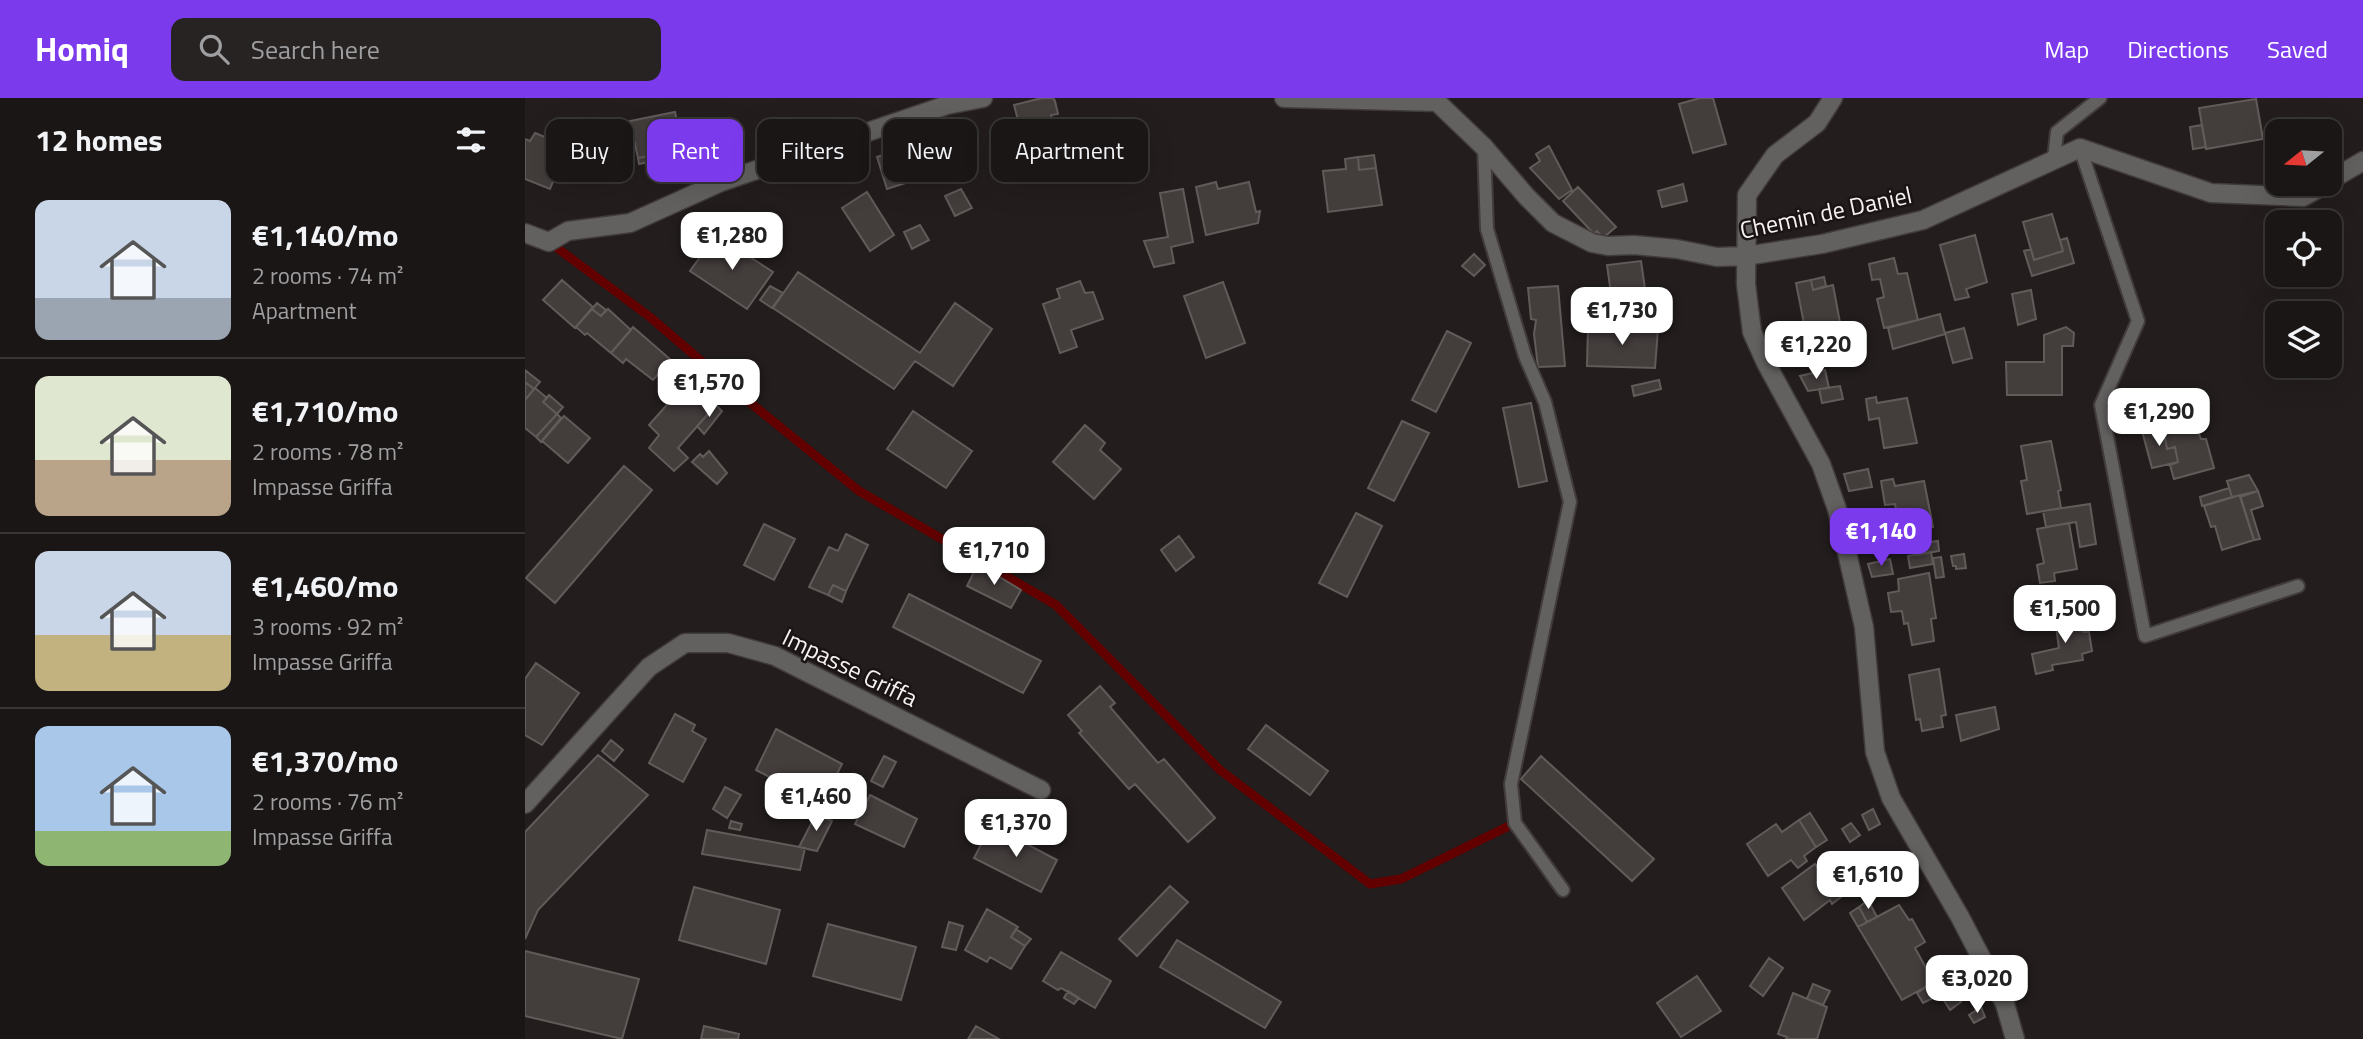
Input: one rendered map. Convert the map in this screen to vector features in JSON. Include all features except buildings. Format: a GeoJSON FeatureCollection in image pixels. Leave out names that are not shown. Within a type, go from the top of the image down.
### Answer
{"type":"FeatureCollection","features":[{"type":"Feature","properties":{"kind":"street"},"geometry":{"type":"LineString","coordinates":[[525,233],[549,242],[568,232],[630,223],[721,182],[931,104],[983,98]]}},
{"type":"Feature","properties":{"kind":"street","name":"Chemin de Daniel"},"geometry":{"type":"LineString","coordinates":[[1284,98],[1437,102],[1484,147],[1553,223],[1592,243],[1677,249],[1717,257],[1746,256],[1822,244],[1923,220],[2080,148]]}},
{"type":"Feature","properties":{"kind":"street"},"geometry":{"type":"LineString","coordinates":[[1833,98],[1817,122],[1775,155],[1747,195],[1746,284],[1752,332],[1821,464],[1837,509],[1864,627],[1875,752],[1891,798],[1960,916],[2005,1004],[2015,1039]]}},
{"type":"Feature","properties":{"kind":"street"},"geometry":{"type":"LineString","coordinates":[[2080,148],[2211,192],[2265,195]]}},
{"type":"Feature","properties":{"kind":"street"},"geometry":{"type":"LineString","coordinates":[[2342,174],[2363,161]]}},
{"type":"Feature","properties":{"kind":"street"},"geometry":{"type":"LineString","coordinates":[[2285,196],[2305,196]]}},
{"type":"Feature","properties":{"kind":"street","name":"Impasse Griffa"},"geometry":{"type":"LineString","coordinates":[[525,804],[649,667],[685,643],[728,643],[775,656],[1041,790]]}},
{"type":"Feature","properties":{"kind":"lane"},"geometry":{"type":"LineString","coordinates":[[2054,159],[2057,132],[2100,98]]}},
{"type":"Feature","properties":{"kind":"lane"},"geometry":{"type":"LineString","coordinates":[[1484,147],[1487,229],[1525,356],[1545,402],[1570,502],[1510,784],[1515,823],[1563,890]]}},
{"type":"Feature","properties":{"kind":"lane"},"geometry":{"type":"LineString","coordinates":[[2080,148],[2138,321],[2101,405],[2145,636],[2298,586]]}},
{"type":"Feature","properties":{"kind":"waterway"},"geometry":{"type":"LineString","coordinates":[[549,242],[650,317],[859,491],[1056,605],[1220,770],[1370,884],[1401,879],[1515,823]]}}]}
